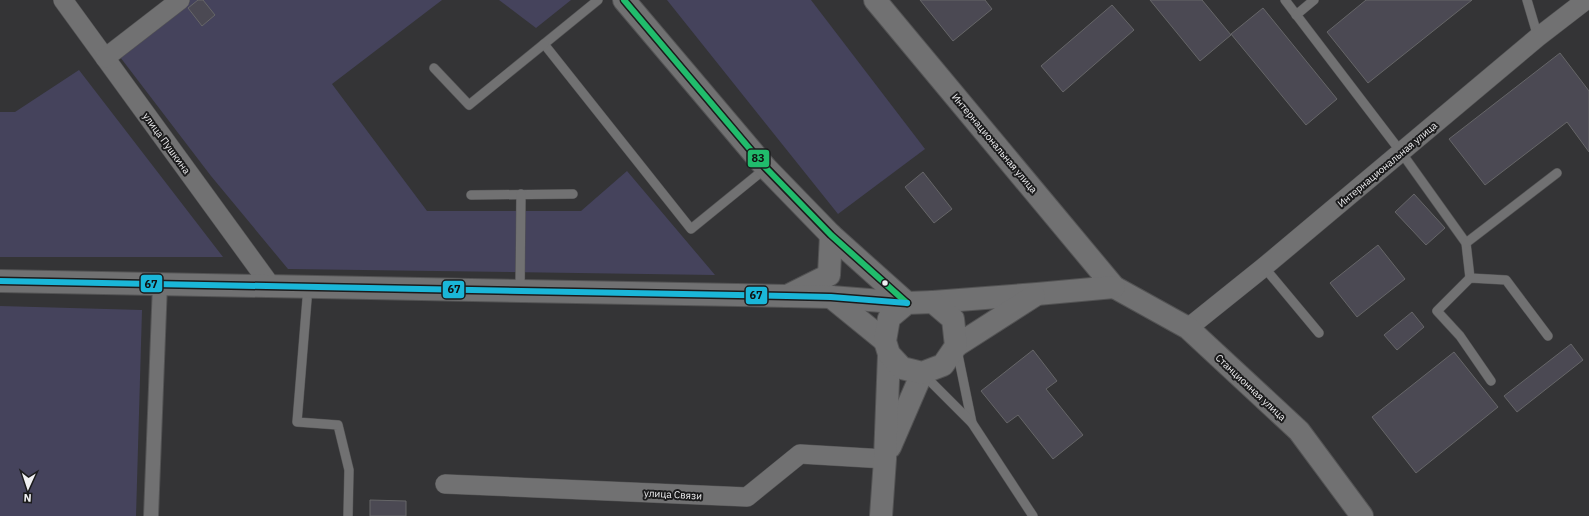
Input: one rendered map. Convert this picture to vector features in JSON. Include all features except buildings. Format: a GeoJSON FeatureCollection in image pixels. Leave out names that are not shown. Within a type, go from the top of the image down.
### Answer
{"type":"FeatureCollection","features":[{"type":"Feature","properties":{"kind":"street","name":"улица Пушкина"},"geometry":{"type":"LineString","coordinates":[[63,0],[271,286]]}},
{"type":"Feature","properties":{"kind":"street"},"geometry":{"type":"LineString","coordinates":[[105,58],[180,0]]}},
{"type":"Feature","properties":{"kind":"street"},"geometry":{"type":"LineString","coordinates":[[624,0],[766,168],[831,235],[907,303]]}},
{"type":"Feature","properties":{"kind":"street","name":"Интернациональная улица"},"geometry":{"type":"LineString","coordinates":[[875,0],[1114,287]]}},
{"type":"Feature","properties":{"kind":"street","name":"Интернациональная улица"},"geometry":{"type":"LineString","coordinates":[[1188,328],[1264,267],[1538,37],[1586,0]]}},
{"type":"Feature","properties":{"kind":"street"},"geometry":{"type":"LineString","coordinates":[[787,296],[829,275],[831,235]]}},
{"type":"Feature","properties":{"kind":"street"},"geometry":{"type":"LineString","coordinates":[[0,281],[831,297],[907,303],[1114,287]]}},
{"type":"Feature","properties":{"kind":"street"},"geometry":{"type":"LineString","coordinates":[[151,516],[160,284]]}},
{"type":"Feature","properties":{"kind":"street","name":"Станционная улица"},"geometry":{"type":"LineString","coordinates":[[1114,287],[1188,328],[1299,431],[1362,516]]}},
{"type":"Feature","properties":{"kind":"street"},"geometry":{"type":"LineString","coordinates":[[831,297],[887,347],[902,368],[922,373],[943,365],[956,346],[1037,294]]}},
{"type":"Feature","properties":{"kind":"street"},"geometry":{"type":"LineString","coordinates":[[933,302],[953,320],[956,346]]}},
{"type":"Feature","properties":{"kind":"street"},"geometry":{"type":"LineString","coordinates":[[881,516],[885,459],[889,318],[907,303]]}},
{"type":"Feature","properties":{"kind":"street"},"geometry":{"type":"LineString","coordinates":[[885,459],[922,373]]}},
{"type":"Feature","properties":{"kind":"street","name":"улица Связи"},"geometry":{"type":"LineString","coordinates":[[445,484],[746,497],[800,454],[885,459]]}},
{"type":"Feature","properties":{"kind":"lane"},"geometry":{"type":"LineString","coordinates":[[434,68],[469,105],[598,0]]}},
{"type":"Feature","properties":{"kind":"lane"},"geometry":{"type":"LineString","coordinates":[[1285,0],[1401,152],[1466,243],[1470,278]]}},
{"type":"Feature","properties":{"kind":"lane"},"geometry":{"type":"LineString","coordinates":[[1296,15],[1314,0]]}},
{"type":"Feature","properties":{"kind":"lane"},"geometry":{"type":"LineString","coordinates":[[1527,0],[1538,37]]}},
{"type":"Feature","properties":{"kind":"lane"},"geometry":{"type":"LineString","coordinates":[[544,44],[691,229],[766,168]]}},
{"type":"Feature","properties":{"kind":"lane"},"geometry":{"type":"LineString","coordinates":[[1466,243],[1557,173]]}},
{"type":"Feature","properties":{"kind":"lane"},"geometry":{"type":"LineString","coordinates":[[520,291],[521,194]]}},
{"type":"Feature","properties":{"kind":"lane"},"geometry":{"type":"LineString","coordinates":[[471,195],[574,194]]}},
{"type":"Feature","properties":{"kind":"lane"},"geometry":{"type":"LineString","coordinates":[[1264,267],[1319,333]]}},
{"type":"Feature","properties":{"kind":"lane"},"geometry":{"type":"LineString","coordinates":[[1491,381],[1460,336],[1437,311],[1470,278],[1506,280],[1548,336]]}},
{"type":"Feature","properties":{"kind":"lane"},"geometry":{"type":"LineString","coordinates":[[308,287],[297,422],[338,425],[349,470],[348,516]]}},
{"type":"Feature","properties":{"kind":"lane"},"geometry":{"type":"LineString","coordinates":[[956,346],[972,423]]}},
{"type":"Feature","properties":{"kind":"lane"},"geometry":{"type":"LineString","coordinates":[[922,373],[972,423],[1033,516]]}},
{"type":"Feature","properties":{"kind":"shaded area"},"geometry":{"type":"Polygon","coordinates":[[[187,0],[442,0],[332,84],[427,211],[581,211],[627,171],[715,275],[288,269],[211,176],[117,53],[187,0]]]}},
{"type":"Feature","properties":{"kind":"shaded area"},"geometry":{"type":"Polygon","coordinates":[[[499,0],[571,0],[536,28],[499,0]]]}},
{"type":"Feature","properties":{"kind":"shaded area"},"geometry":{"type":"Polygon","coordinates":[[[667,0],[811,0],[925,149],[838,214],[667,0]]]}},
{"type":"Feature","properties":{"kind":"shaded area"},"geometry":{"type":"Polygon","coordinates":[[[79,70],[223,257],[0,257],[0,112],[15,112],[79,70]]]}},
{"type":"Feature","properties":{"kind":"shaded area"},"geometry":{"type":"Polygon","coordinates":[[[0,306],[142,310],[136,516],[0,516],[0,306]]]}},
{"type":"Feature","properties":{"kind":"transit line","name":"83"},"geometry":{"type":"LineString","coordinates":[[624,0],[766,168],[831,235],[907,303]]}},
{"type":"Feature","properties":{"kind":"transit line","name":"67"},"geometry":{"type":"LineString","coordinates":[[0,281],[831,297],[907,303]]}}]}
